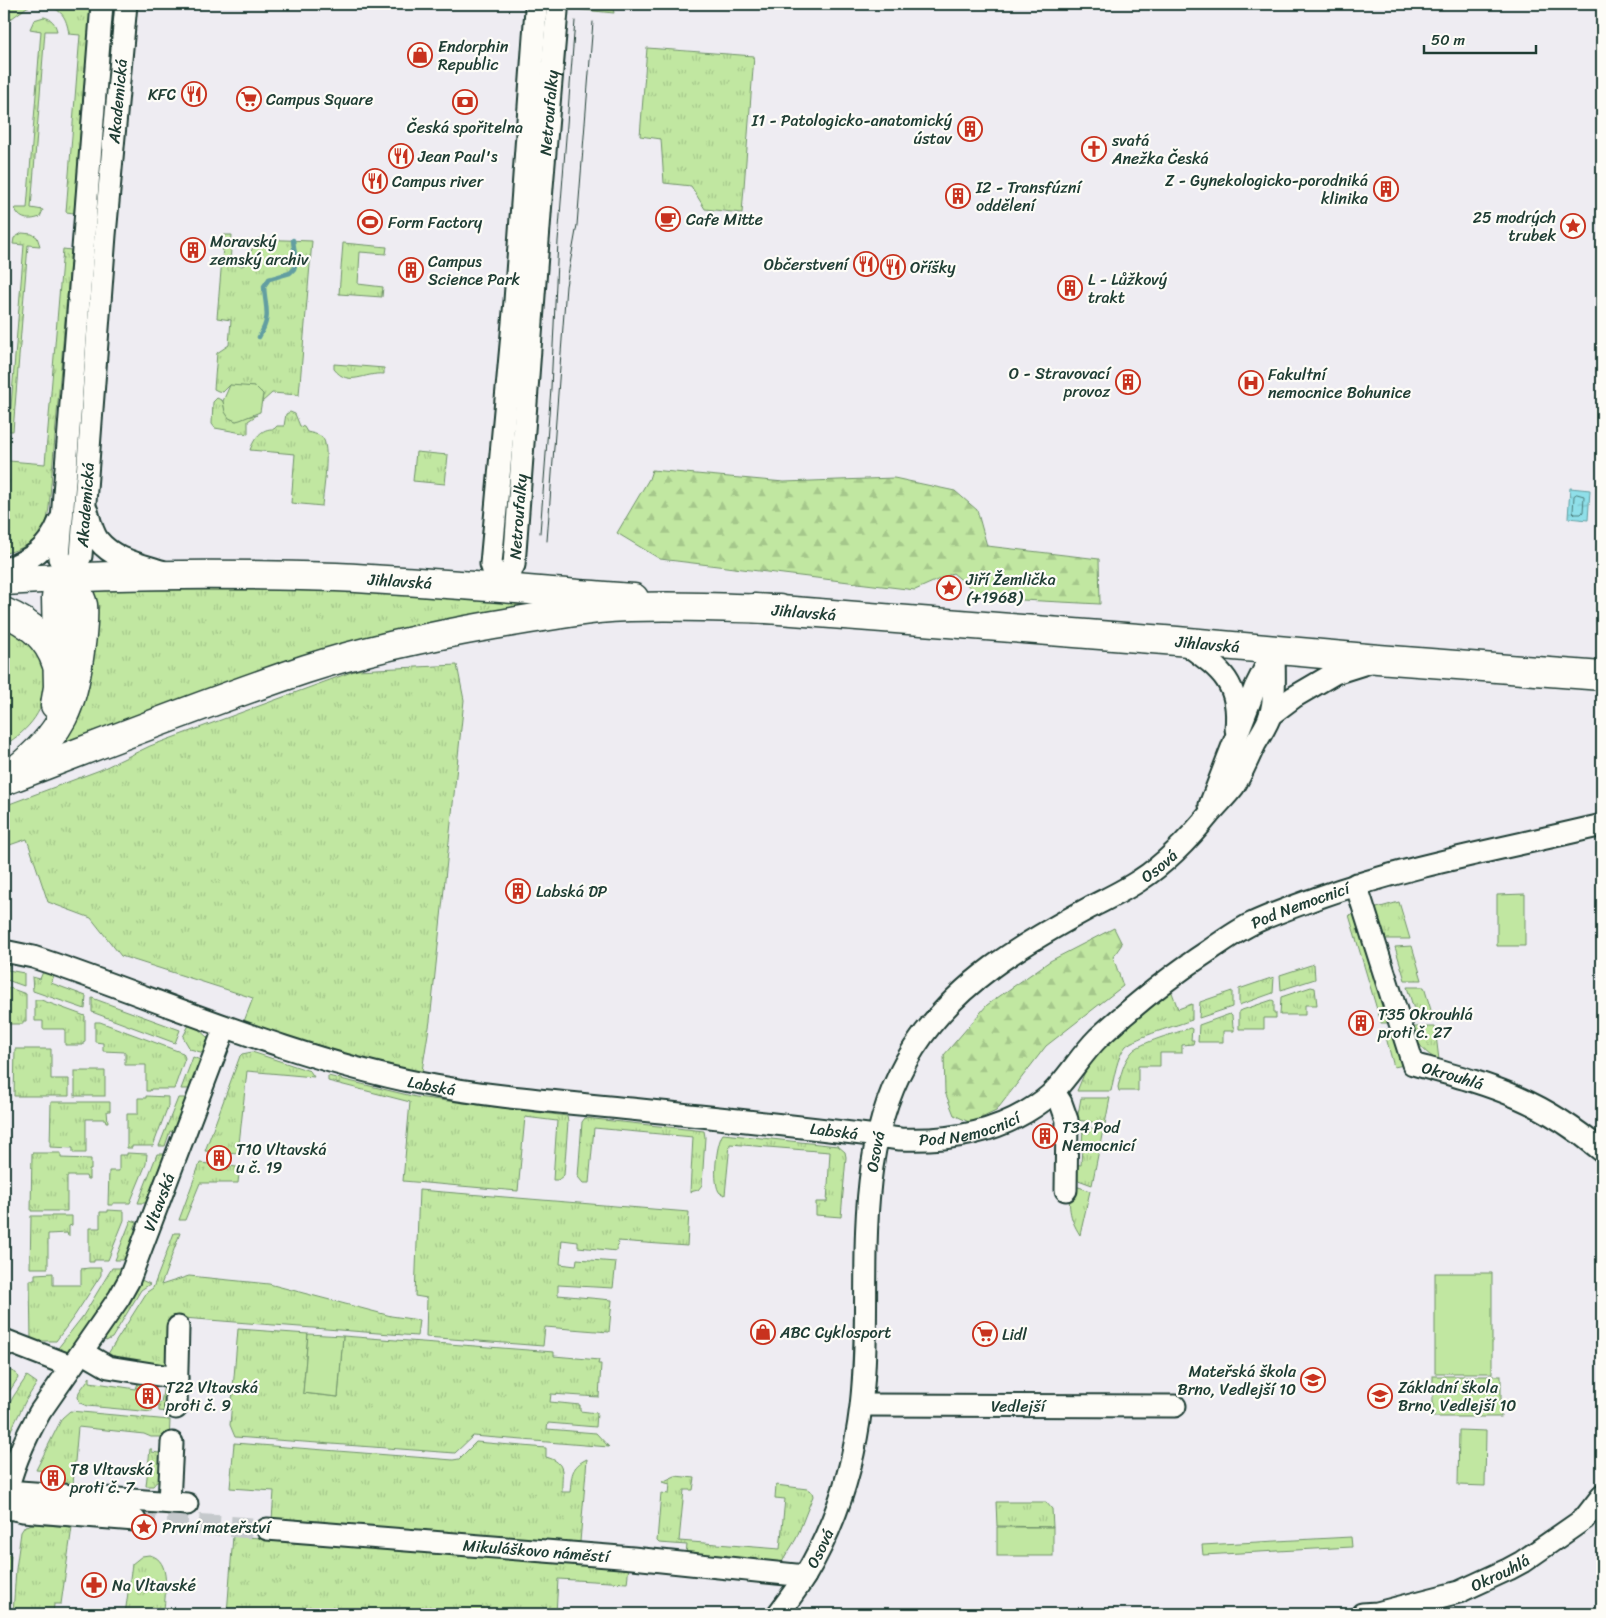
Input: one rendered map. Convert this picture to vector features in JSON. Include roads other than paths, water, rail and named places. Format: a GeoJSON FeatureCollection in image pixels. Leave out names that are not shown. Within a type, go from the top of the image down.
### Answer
{"type":"FeatureCollection","features":[{"type":"Feature","properties":{"kind":"main road","name":"Jihlavská"},"geometry":{"type":"LineString","coordinates":[[4,581],[70,577],[335,577],[1182,641],[1378,659],[1602,676]]}},
{"type":"Feature","properties":{"kind":"main road"},"geometry":{"type":"LineString","coordinates":[[4,759],[26,746],[41,730],[49,717],[57,695],[56,597],[70,577],[83,604],[76,681],[70,700],[63,719],[53,735],[30,759],[4,780]]}},
{"type":"Feature","properties":{"kind":"main road"},"geometry":{"type":"LineString","coordinates":[[4,780],[152,724],[299,672],[369,651],[431,636],[561,613],[600,609],[653,607],[779,610]]}},
{"type":"Feature","properties":{"kind":"main road"},"geometry":{"type":"LineString","coordinates":[[4,612],[22,620],[38,632],[53,653],[58,669]]}},
{"type":"Feature","properties":{"kind":"street","name":"Akademická"},"geometry":{"type":"LineString","coordinates":[[70,577],[59,558],[102,4]]}},
{"type":"Feature","properties":{"kind":"street","name":"Akademická"},"geometry":{"type":"LineString","coordinates":[[70,577],[81,556],[106,225],[126,4]]}},
{"type":"Feature","properties":{"kind":"street","name":"Netroufalky"},"geometry":{"type":"LineString","coordinates":[[499,588],[491,564],[515,301],[536,9],[538,4]]}},
{"type":"Feature","properties":{"kind":"street","name":"Netroufalky"},"geometry":{"type":"LineString","coordinates":[[499,588],[514,565],[557,11],[556,4]]}},
{"type":"Feature","properties":{"kind":"street"},"geometry":{"type":"LineString","coordinates":[[85,505],[98,539],[107,549],[124,559],[173,576]]}},
{"type":"Feature","properties":{"kind":"street"},"geometry":{"type":"LineString","coordinates":[[4,570],[29,558],[46,546],[62,514]]}},
{"type":"Feature","properties":{"kind":"street"},"geometry":{"type":"LineString","coordinates":[[1182,641],[1216,667],[1232,689],[1237,715],[1234,742]]}},
{"type":"Feature","properties":{"kind":"street"},"geometry":{"type":"LineString","coordinates":[[1234,742],[1274,650]]}},
{"type":"Feature","properties":{"kind":"street"},"geometry":{"type":"LineString","coordinates":[[1270,715],[1274,688],[1274,650]]}},
{"type":"Feature","properties":{"kind":"street"},"geometry":{"type":"LineString","coordinates":[[1270,715],[1294,697],[1335,673],[1378,659]]}},
{"type":"Feature","properties":{"kind":"street","name":"Osová"},"geometry":{"type":"LineString","coordinates":[[778,1614],[805,1576],[832,1522],[853,1456],[862,1405],[870,1182],[878,1136],[890,1097],[907,1059],[928,1028],[957,996],[994,964],[1038,936],[1139,881],[1163,863],[1191,837],[1234,786],[1270,715]]}},
{"type":"Feature","properties":{"kind":"street","name":"Osová"},"geometry":{"type":"LineString","coordinates":[[1203,822],[1234,742]]}},
{"type":"Feature","properties":{"kind":"street","name":"Pod Nemocnicí"},"geometry":{"type":"LineString","coordinates":[[878,1136],[923,1140],[969,1135],[1015,1118],[1036,1106],[1054,1092],[1096,1040],[1143,999],[1181,969],[1249,925],[1298,904],[1356,884],[1602,825]]}},
{"type":"Feature","properties":{"kind":"street","name":"Okrouhlá"},"geometry":{"type":"LineString","coordinates":[[1356,884],[1413,1064],[1471,1080],[1519,1098],[1578,1131],[1602,1151]]}},
{"type":"Feature","properties":{"kind":"street","name":"Labská"},"geometry":{"type":"LineString","coordinates":[[4,951],[33,957],[90,976],[225,1028],[351,1068],[420,1084],[501,1096],[762,1122],[878,1136]]}},
{"type":"Feature","properties":{"kind":"street","name":"Vltavská"},"geometry":{"type":"LineString","coordinates":[[5,1500],[20,1451],[29,1431],[119,1298],[129,1280],[225,1028]]}},
{"type":"Feature","properties":{"kind":"street"},"geometry":{"type":"LineString","coordinates":[[1054,1092],[1061,1103],[1067,1120],[1066,1190]]}},
{"type":"Feature","properties":{"kind":"street"},"geometry":{"type":"LineString","coordinates":[[176,1408],[178,1327]]}},
{"type":"Feature","properties":{"kind":"street"},"geometry":{"type":"LineString","coordinates":[[4,1340],[108,1367],[176,1378]]}},
{"type":"Feature","properties":{"kind":"street","name":"Vedlejší"},"geometry":{"type":"LineString","coordinates":[[862,1405],[1174,1406]]}},
{"type":"Feature","properties":{"kind":"street"},"geometry":{"type":"LineString","coordinates":[[5,1500],[178,1503],[172,1443]]}},
{"type":"Feature","properties":{"kind":"street","name":"Okrouhlá"},"geometry":{"type":"LineString","coordinates":[[1372,1614],[1459,1592],[1522,1562],[1584,1519],[1602,1496]]}},
{"type":"Feature","properties":{"kind":"street"},"geometry":{"type":"LineString","coordinates":[[5,1500],[22,1510],[135,1520]]}},
{"type":"Feature","properties":{"kind":"street","name":"Mikuláškovo náměstí"},"geometry":{"type":"LineString","coordinates":[[266,1529],[522,1548],[671,1561],[805,1576]]}},
{"type":"Feature","properties":{"kind":"water"},"geometry":{"type":"Polygon","coordinates":[[[1570,488],[1590,490],[1588,520],[1568,518],[1570,488]]]}},
{"type":"Feature","properties":{"kind":"waterway"},"geometry":{"type":"LineString","coordinates":[[259,337],[267,317],[264,286],[269,279],[290,273],[294,269],[296,262],[293,240]]}},
{"type":"Feature","properties":{"kind":"tunnel"},"geometry":{"type":"LineString","coordinates":[[135,1520],[267,1529]]}},
{"type":"Feature","properties":{"kind":"tram line"},"geometry":{"type":"LineString","coordinates":[[540,533],[551,388],[558,241],[575,21]]}},
{"type":"Feature","properties":{"kind":"tram line"},"geometry":{"type":"LineString","coordinates":[[547,541],[566,286],[577,225],[593,22]]}},
{"type":"Feature","properties":{"kind":"place","name":"Endorphin Republic"},"geometry":{"type":"Point","coordinates":[420,55]}},
{"type":"Feature","properties":{"kind":"place","name":"KFC"},"geometry":{"type":"Point","coordinates":[194,94]}},
{"type":"Feature","properties":{"kind":"place","name":"Campus Square"},"geometry":{"type":"Point","coordinates":[249,99]}},
{"type":"Feature","properties":{"kind":"place","name":"Česká spořitelna"},"geometry":{"type":"Point","coordinates":[465,102]}},
{"type":"Feature","properties":{"kind":"place","name":"I1 - Patologicko-anatomický ústav"},"geometry":{"type":"Point","coordinates":[970,129]}},
{"type":"Feature","properties":{"kind":"place","name":"svatá Anežka Česká"},"geometry":{"type":"Point","coordinates":[1094,149]}},
{"type":"Feature","properties":{"kind":"place","name":"Jean Paul's"},"geometry":{"type":"Point","coordinates":[401,156]}},
{"type":"Feature","properties":{"kind":"place","name":"Campus river"},"geometry":{"type":"Point","coordinates":[375,181]}},
{"type":"Feature","properties":{"kind":"place","name":"Z - Gynekologicko-porodniká klinika"},"geometry":{"type":"Point","coordinates":[1386,189]}},
{"type":"Feature","properties":{"kind":"place","name":"I2 - Transfúzní oddělení"},"geometry":{"type":"Point","coordinates":[958,196]}},
{"type":"Feature","properties":{"kind":"place","name":"Cafe Mitte"},"geometry":{"type":"Point","coordinates":[668,219]}},
{"type":"Feature","properties":{"kind":"place","name":"Form Factory"},"geometry":{"type":"Point","coordinates":[370,222]}},
{"type":"Feature","properties":{"kind":"place","name":"25 modrých trubek"},"geometry":{"type":"Point","coordinates":[1573,226]}},
{"type":"Feature","properties":{"kind":"place","name":"Moravský zemský archiv"},"geometry":{"type":"Point","coordinates":[193,250]}},
{"type":"Feature","properties":{"kind":"place","name":"Občerstvení"},"geometry":{"type":"Point","coordinates":[866,264]}},
{"type":"Feature","properties":{"kind":"place","name":"Oříšky"},"geometry":{"type":"Point","coordinates":[893,267]}},
{"type":"Feature","properties":{"kind":"place","name":"Campus Science Park"},"geometry":{"type":"Point","coordinates":[411,270]}},
{"type":"Feature","properties":{"kind":"place","name":"L - Lůžkový trakt"},"geometry":{"type":"Point","coordinates":[1070,288]}},
{"type":"Feature","properties":{"kind":"place","name":"O - Stravovací provoz"},"geometry":{"type":"Point","coordinates":[1128,382]}},
{"type":"Feature","properties":{"kind":"place","name":"Fakultní nemocnice Bohunice"},"geometry":{"type":"Point","coordinates":[1251,383]}},
{"type":"Feature","properties":{"kind":"place","name":"Jiří Žemlička (+1968)"},"geometry":{"type":"Point","coordinates":[949,588]}},
{"type":"Feature","properties":{"kind":"place","name":"Labská DP"},"geometry":{"type":"Point","coordinates":[518,891]}},
{"type":"Feature","properties":{"kind":"place","name":"T35 Okrouhlá proti č. 27"},"geometry":{"type":"Point","coordinates":[1361,1023]}},
{"type":"Feature","properties":{"kind":"place","name":"T34 Pod Nemocnicí"},"geometry":{"type":"Point","coordinates":[1045,1136]}},
{"type":"Feature","properties":{"kind":"place","name":"T10 Vltavská u č. 19"},"geometry":{"type":"Point","coordinates":[219,1158]}},
{"type":"Feature","properties":{"kind":"place","name":"ABC Cyklosport"},"geometry":{"type":"Point","coordinates":[763,1332]}},
{"type":"Feature","properties":{"kind":"place","name":"Lidl"},"geometry":{"type":"Point","coordinates":[985,1334]}},
{"type":"Feature","properties":{"kind":"place","name":"Mateřská škola Brno, Vedlejší 10"},"geometry":{"type":"Point","coordinates":[1313,1380]}},
{"type":"Feature","properties":{"kind":"place","name":"T22 Vltavská proti č. 9"},"geometry":{"type":"Point","coordinates":[148,1396]}},
{"type":"Feature","properties":{"kind":"place","name":"Základní škola Brno, Vedlejší 10"},"geometry":{"type":"Point","coordinates":[1380,1396]}},
{"type":"Feature","properties":{"kind":"place","name":"T8 Vltavská proti č. 7"},"geometry":{"type":"Point","coordinates":[53,1478]}},
{"type":"Feature","properties":{"kind":"place","name":"První mateřství"},"geometry":{"type":"Point","coordinates":[144,1527]}},
{"type":"Feature","properties":{"kind":"place","name":"Na Vltavské"},"geometry":{"type":"Point","coordinates":[94,1585]}}]}
